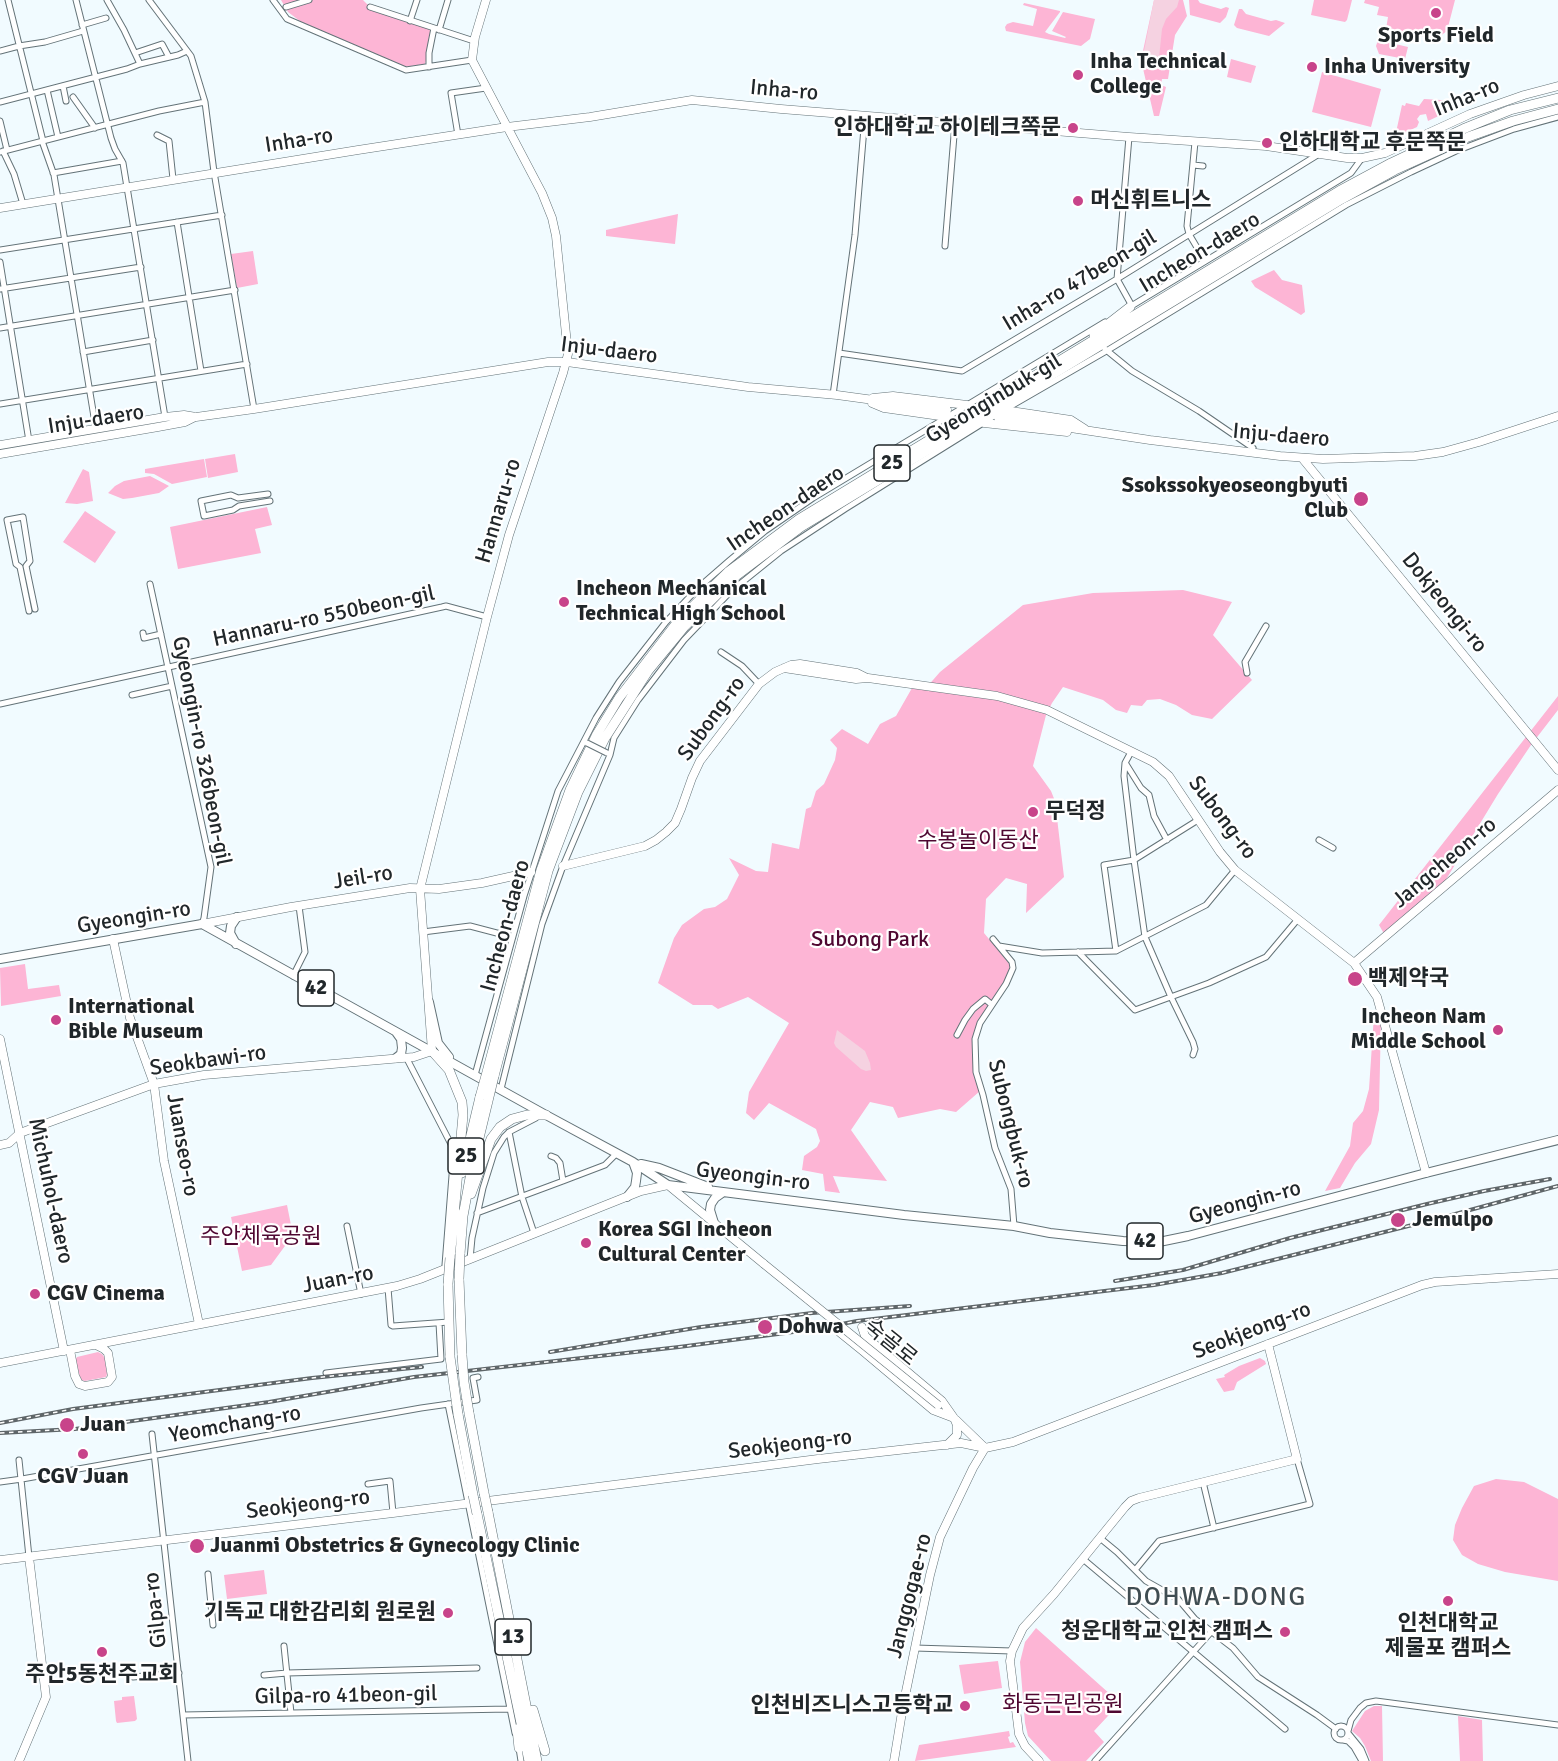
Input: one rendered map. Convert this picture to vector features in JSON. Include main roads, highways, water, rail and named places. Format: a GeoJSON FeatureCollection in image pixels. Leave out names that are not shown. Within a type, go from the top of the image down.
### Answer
{"type":"FeatureCollection","features":[{"type":"Feature","properties":{"kind":"highway","name":"Incheon-daero"},"geometry":{"type":"LineString","coordinates":[[470,1499],[444,1322],[450,1258],[472,1167],[484,1099],[541,870],[570,790],[597,734],[619,698],[679,620],[729,571],[799,519],[1339,191],[1463,129],[1510,110],[1558,98]]}},
{"type":"Feature","properties":{"kind":"highway","name":"Incheon-daero"},"geometry":{"type":"LineString","coordinates":[[490,1074],[548,871],[583,783],[605,738],[648,671],[685,626],[736,576],[801,527],[1342,199],[1395,170],[1459,141],[1513,121],[1558,109]]}},
{"type":"Feature","properties":{"kind":"highway"},"geometry":{"type":"LineString","coordinates":[[1083,346],[1096,332],[1131,306]]}},
{"type":"Feature","properties":{"kind":"highway"},"geometry":{"type":"LineString","coordinates":[[432,1051],[449,1070],[462,1102],[459,1216]]}},
{"type":"Feature","properties":{"kind":"highway"},"geometry":{"type":"LineString","coordinates":[[459,1216],[485,1151],[491,1138],[500,1127],[512,1119],[527,1114],[546,1115]]}},
{"type":"Feature","properties":{"kind":"highway","name":"Incheon-daero"},"geometry":{"type":"LineString","coordinates":[[459,1216],[459,1279],[464,1382],[512,1654]]}},
{"type":"Feature","properties":{"kind":"highway","name":"13"},"geometry":{"type":"LineString","coordinates":[[470,1499],[477,1514],[537,1761]]}},
{"type":"Feature","properties":{"kind":"highway"},"geometry":{"type":"LineString","coordinates":[[512,1654],[509,1684],[519,1748]]}},
{"type":"Feature","properties":{"kind":"highway"},"geometry":{"type":"LineString","coordinates":[[512,1654],[545,1751]]}},
{"type":"Feature","properties":{"kind":"highway","name":"13"},"geometry":{"type":"LineString","coordinates":[[512,1654],[529,1761]]}},
{"type":"Feature","properties":{"kind":"main road","name":"Hannaru-ro"},"geometry":{"type":"LineString","coordinates":[[432,1051],[420,889],[509,536],[567,362],[568,346],[556,232],[552,218],[542,193],[472,60],[474,41],[486,0]]}},
{"type":"Feature","properties":{"kind":"main road","name":"Inha-ro"},"geometry":{"type":"LineString","coordinates":[[0,208],[214,172],[692,100],[865,116],[1266,146],[1347,158],[1362,158],[1385,153],[1470,114],[1558,86]]}},
{"type":"Feature","properties":{"kind":"main road","name":"Inju-daero"},"geometry":{"type":"LineString","coordinates":[[0,445],[30,444],[158,428],[196,417],[548,362],[567,362],[748,387],[866,400]]}},
{"type":"Feature","properties":{"kind":"main road"},"geometry":{"type":"LineString","coordinates":[[866,400],[892,396],[967,405]]}},
{"type":"Feature","properties":{"kind":"main road"},"geometry":{"type":"LineString","coordinates":[[866,400],[884,408],[947,414]]}},
{"type":"Feature","properties":{"kind":"main road","name":"Inju-daero"},"geometry":{"type":"LineString","coordinates":[[1001,414],[1156,441],[1252,450],[1260,454],[1325,459],[1434,453],[1479,442],[1558,416]]}},
{"type":"Feature","properties":{"kind":"main road","name":"Inju-daero"},"geometry":{"type":"LineString","coordinates":[[0,454],[30,444],[96,429],[165,417],[184,415],[196,417]]}},
{"type":"Feature","properties":{"kind":"main road"},"geometry":{"type":"LineString","coordinates":[[984,423],[1056,432],[1086,430]]}},
{"type":"Feature","properties":{"kind":"main road","name":"Dokjeongi-ro"},"geometry":{"type":"LineString","coordinates":[[1302,458],[1558,770]]}},
{"type":"Feature","properties":{"kind":"main road","name":"Subong-ro"},"geometry":{"type":"LineString","coordinates":[[563,866],[645,846],[666,832],[675,823],[700,761],[759,684],[775,672],[791,665],[800,664],[868,678],[1005,698],[1047,710],[1153,762],[1169,776],[1220,852],[1235,870],[1354,963],[1377,998],[1426,1173]]}},
{"type":"Feature","properties":{"kind":"main road","name":"Jangcheon-ro"},"geometry":{"type":"LineString","coordinates":[[1354,963],[1558,790]]}},
{"type":"Feature","properties":{"kind":"main road","name":"Jeil-ro"},"geometry":{"type":"LineString","coordinates":[[202,924],[410,888],[439,889],[482,883],[531,872]]}},
{"type":"Feature","properties":{"kind":"main road"},"geometry":{"type":"LineString","coordinates":[[236,945],[230,933],[231,926],[237,917]]}},
{"type":"Feature","properties":{"kind":"main road","name":"Gyeongin-ro"},"geometry":{"type":"LineString","coordinates":[[0,959],[202,924],[236,945],[617,1153],[668,1185],[912,1216],[1014,1226],[1050,1233],[1123,1241],[1159,1242],[1558,1140]]}},
{"type":"Feature","properties":{"kind":"main road","name":"Juanseo-ro"},"geometry":{"type":"LineString","coordinates":[[113,939],[130,1018],[154,1084],[164,1161],[199,1324]]}},
{"type":"Feature","properties":{"kind":"main road"},"geometry":{"type":"LineString","coordinates":[[429,1002],[438,1043],[456,1064]]}},
{"type":"Feature","properties":{"kind":"main road"},"geometry":{"type":"LineString","coordinates":[[395,1031],[401,1039],[401,1058]]}},
{"type":"Feature","properties":{"kind":"main road","name":"Michuhol-daero"},"geometry":{"type":"LineString","coordinates":[[0,1039],[67,1350]]}},
{"type":"Feature","properties":{"kind":"main road","name":"Seokbawi-ro"},"geometry":{"type":"LineString","coordinates":[[0,1145],[9,1143],[20,1133],[154,1084],[204,1075],[414,1057],[432,1051]]}},
{"type":"Feature","properties":{"kind":"main road"},"geometry":{"type":"LineString","coordinates":[[633,1162],[659,1168],[722,1193]]}},
{"type":"Feature","properties":{"kind":"main road"},"geometry":{"type":"LineString","coordinates":[[627,1197],[636,1182],[637,1173],[633,1162]]}},
{"type":"Feature","properties":{"kind":"main road","name":"Juan-ro"},"geometry":{"type":"LineString","coordinates":[[0,1363],[388,1288],[420,1279],[641,1191],[668,1185]]}},
{"type":"Feature","properties":{"kind":"main road","name":"숙골로"},"geometry":{"type":"LineString","coordinates":[[668,1185],[954,1418]]}},
{"type":"Feature","properties":{"kind":"main road"},"geometry":{"type":"LineString","coordinates":[[714,1223],[710,1210],[711,1204],[722,1193]]}},
{"type":"Feature","properties":{"kind":"main road","name":"Seokjeong-ro"},"geometry":{"type":"LineString","coordinates":[[0,1560],[393,1513],[470,1499],[961,1443],[985,1448],[1012,1442],[1422,1285],[1435,1282],[1558,1274]]}},
{"type":"Feature","properties":{"kind":"main road"},"geometry":{"type":"LineString","coordinates":[[862,1327],[865,1336],[942,1401],[954,1418],[985,1448]]}},
{"type":"Feature","properties":{"kind":"main road"},"geometry":{"type":"LineString","coordinates":[[838,1332],[933,1410],[954,1418]]}},
{"type":"Feature","properties":{"kind":"main road"},"geometry":{"type":"LineString","coordinates":[[864,1352],[873,1343]]}},
{"type":"Feature","properties":{"kind":"main road"},"geometry":{"type":"LineString","coordinates":[[1039,1761],[1025,1746],[1019,1734],[1011,1667],[1012,1651],[1023,1628],[1131,1501],[1297,1459],[1268,1344]]}},
{"type":"Feature","properties":{"kind":"main road"},"geometry":{"type":"LineString","coordinates":[[67,1350],[79,1384],[85,1386],[108,1382],[112,1377],[108,1353],[104,1348],[96,1345]]}},
{"type":"Feature","properties":{"kind":"main road"},"geometry":{"type":"LineString","coordinates":[[947,1445],[954,1440],[958,1430],[954,1418]]}},
{"type":"Feature","properties":{"kind":"main road","name":"Janggogae-ro"},"geometry":{"type":"LineString","coordinates":[[894,1761],[915,1647],[940,1537],[985,1448]]}},
{"type":"Feature","properties":{"kind":"main road"},"geometry":{"type":"LineString","coordinates":[[19,1761],[46,1697],[29,1557]]}},
{"type":"Feature","properties":{"kind":"railway"},"geometry":{"type":"LineString","coordinates":[[1115,1281],[1183,1270],[1290,1238],[1427,1204],[1550,1179]]}},
{"type":"Feature","properties":{"kind":"railway"},"geometry":{"type":"LineString","coordinates":[[0,1433],[75,1429],[269,1402],[414,1377],[679,1347],[816,1329],[857,1321],[1154,1285],[1222,1273],[1558,1186]]}},
{"type":"Feature","properties":{"kind":"railway"},"geometry":{"type":"LineString","coordinates":[[550,1352],[701,1327],[812,1313],[910,1306]]}},
{"type":"Feature","properties":{"kind":"railway"},"geometry":{"type":"LineString","coordinates":[[0,1423],[73,1409],[312,1378],[422,1367]]}},
{"type":"Feature","properties":{"kind":"place","name":"Sports Field"},"geometry":{"type":"Point","coordinates":[1436,13]}},
{"type":"Feature","properties":{"kind":"place","name":"Inha University"},"geometry":{"type":"Point","coordinates":[1312,67]}},
{"type":"Feature","properties":{"kind":"place","name":"Inha Technical College"},"geometry":{"type":"Point","coordinates":[1078,75]}},
{"type":"Feature","properties":{"kind":"place","name":"인하대학교 하이테크쪽문"},"geometry":{"type":"Point","coordinates":[1073,128]}},
{"type":"Feature","properties":{"kind":"place","name":"인하대학교 후문쪽문"},"geometry":{"type":"Point","coordinates":[1267,143]}},
{"type":"Feature","properties":{"kind":"place","name":"머신휘트니스"},"geometry":{"type":"Point","coordinates":[1078,201]}},
{"type":"Feature","properties":{"kind":"place","name":"Ssokssokyeoseongbyuti Club"},"geometry":{"type":"Point","coordinates":[1361,499]}},
{"type":"Feature","properties":{"kind":"place","name":"Incheon Mechanical Technical High School"},"geometry":{"type":"Point","coordinates":[564,602]}},
{"type":"Feature","properties":{"kind":"place","name":"무덕정"},"geometry":{"type":"Point","coordinates":[1033,812]}},
{"type":"Feature","properties":{"kind":"place","name":"백제약국"},"geometry":{"type":"Point","coordinates":[1355,979]}},
{"type":"Feature","properties":{"kind":"place","name":"International Bible Museum"},"geometry":{"type":"Point","coordinates":[56,1020]}},
{"type":"Feature","properties":{"kind":"place","name":"Incheon Nam Middle School"},"geometry":{"type":"Point","coordinates":[1498,1030]}},
{"type":"Feature","properties":{"kind":"place","name":"Jemulpo"},"geometry":{"type":"Point","coordinates":[1398,1220]}},
{"type":"Feature","properties":{"kind":"place","name":"Korea SGI Incheon Cultural Center"},"geometry":{"type":"Point","coordinates":[586,1243]}},
{"type":"Feature","properties":{"kind":"place","name":"CGV Cinema"},"geometry":{"type":"Point","coordinates":[35,1294]}},
{"type":"Feature","properties":{"kind":"place","name":"Dohwa"},"geometry":{"type":"Point","coordinates":[765,1327]}},
{"type":"Feature","properties":{"kind":"place","name":"Juan"},"geometry":{"type":"Point","coordinates":[67,1425]}},
{"type":"Feature","properties":{"kind":"place","name":"CGV Juan"},"geometry":{"type":"Point","coordinates":[83,1454]}},
{"type":"Feature","properties":{"kind":"place","name":"Juanmi Obstetrics & Gynecology Clinic"},"geometry":{"type":"Point","coordinates":[197,1546]}},
{"type":"Feature","properties":{"kind":"place","name":"인천대학교 제물포 캠퍼스"},"geometry":{"type":"Point","coordinates":[1448,1601]}},
{"type":"Feature","properties":{"kind":"place","name":"기독교 대한감리회 원로원"},"geometry":{"type":"Point","coordinates":[448,1613]}},
{"type":"Feature","properties":{"kind":"place","name":"청운대학교 인천 캠퍼스"},"geometry":{"type":"Point","coordinates":[1285,1632]}},
{"type":"Feature","properties":{"kind":"place","name":"주안5동천주교회"},"geometry":{"type":"Point","coordinates":[102,1652]}},
{"type":"Feature","properties":{"kind":"place","name":"인천비즈니스고등학교"},"geometry":{"type":"Point","coordinates":[965,1706]}},
{"type":"Feature","properties":{"kind":"district","name":"DOHWA-DONG"},"geometry":{"type":"Point","coordinates":[1216,1598]}},
{"type":"Feature","properties":{"kind":"park label","name":"수봉놀이동산"},"geometry":{"type":"Point","coordinates":[978,841]}},
{"type":"Feature","properties":{"kind":"park label","name":"Subong Park"},"geometry":{"type":"Point","coordinates":[870,940]}},
{"type":"Feature","properties":{"kind":"park label","name":"주안체육공원"},"geometry":{"type":"Point","coordinates":[261,1237]}},
{"type":"Feature","properties":{"kind":"park label","name":"화동근린공원"},"geometry":{"type":"Point","coordinates":[1063,1705]}}]}
